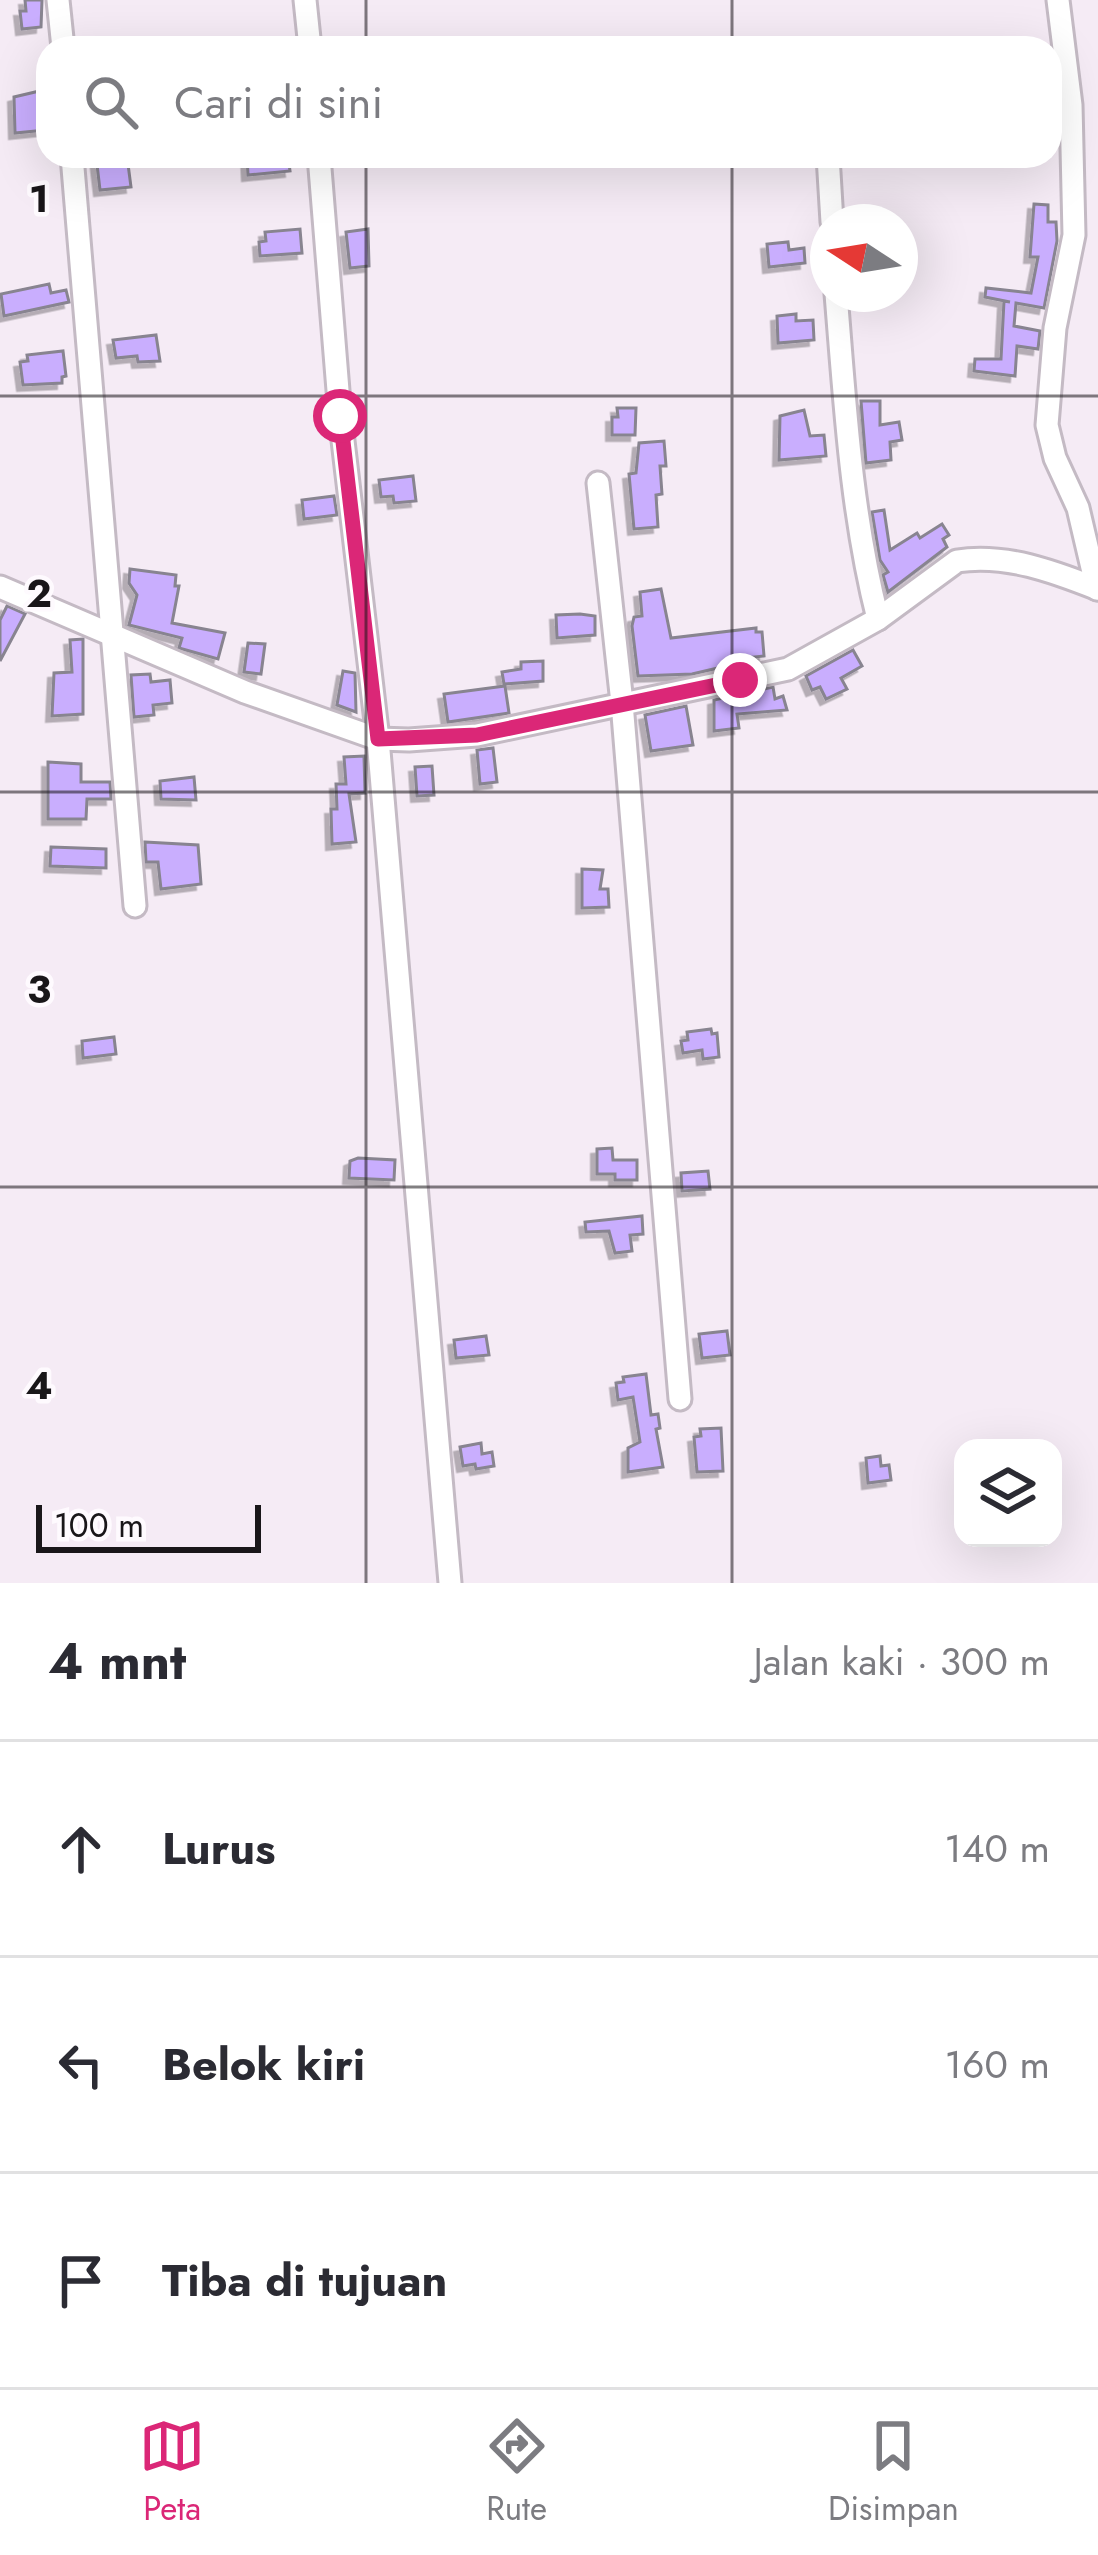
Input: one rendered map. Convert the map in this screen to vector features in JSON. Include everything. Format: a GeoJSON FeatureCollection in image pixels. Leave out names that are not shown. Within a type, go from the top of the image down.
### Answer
{"type":"FeatureCollection","features":[{"type":"Feature","properties":{"kind":"street"},"geometry":{"type":"LineString","coordinates":[[58,0],[62,36]]}},
{"type":"Feature","properties":{"kind":"street"},"geometry":{"type":"LineString","coordinates":[[305,0],[309,36]]}},
{"type":"Feature","properties":{"kind":"street"},"geometry":{"type":"LineString","coordinates":[[1058,0],[1071,105],[1074,235],[1054,328],[1047,425],[1054,458],[1078,508],[1097,589]]}},
{"type":"Feature","properties":{"kind":"street"},"geometry":{"type":"LineString","coordinates":[[73,168],[135,906]]}},
{"type":"Feature","properties":{"kind":"street"},"geometry":{"type":"LineString","coordinates":[[321,168],[340,416],[378,739],[450,1583]]}},
{"type":"Feature","properties":{"kind":"street"},"geometry":{"type":"LineString","coordinates":[[829,168],[831,204]]}},
{"type":"Feature","properties":{"kind":"street"},"geometry":{"type":"LineString","coordinates":[[838,312],[851,470],[863,560],[878,620]]}},
{"type":"Feature","properties":{"kind":"street"},"geometry":{"type":"LineString","coordinates":[[598,483],[622,703],[680,1399]]}},
{"type":"Feature","properties":{"kind":"street"},"geometry":{"type":"LineString","coordinates":[[0,587],[245,692],[378,739],[477,735],[788,669],[878,620],[957,561],[971,558],[1037,567],[1097,589]]}},
{"type":"Feature","properties":{"kind":"building"},"geometry":{"type":"Polygon","coordinates":[[[25,0],[42,0],[41,27],[22,29],[20,11],[26,11],[25,0]]]}},
{"type":"Feature","properties":{"kind":"building"},"geometry":{"type":"Polygon","coordinates":[[[36,92],[36,131],[15,133],[14,97],[36,92]]]}},
{"type":"Feature","properties":{"kind":"building"},"geometry":{"type":"Polygon","coordinates":[[[97,168],[129,168],[131,187],[100,190],[97,168]]]}},
{"type":"Feature","properties":{"kind":"building"},"geometry":{"type":"Polygon","coordinates":[[[248,168],[290,171],[248,175],[248,168]]]}},
{"type":"Feature","properties":{"kind":"building"},"geometry":{"type":"Polygon","coordinates":[[[1034,204],[1048,205],[1048,222],[1056,222],[1057,241],[1044,308],[1016,303],[1014,326],[1040,331],[1038,349],[1017,346],[1015,376],[974,371],[975,359],[1001,359],[1004,301],[1010,302],[985,297],[986,288],[1031,293],[1038,257],[1030,257],[1034,204]]]}},
{"type":"Feature","properties":{"kind":"building"},"geometry":{"type":"Polygon","coordinates":[[[300,229],[302,253],[260,256],[259,242],[266,241],[265,232],[300,229]]]}},
{"type":"Feature","properties":{"kind":"building"},"geometry":{"type":"Polygon","coordinates":[[[368,229],[369,266],[350,268],[346,232],[368,229]]]}},
{"type":"Feature","properties":{"kind":"building"},"geometry":{"type":"Polygon","coordinates":[[[788,242],[789,250],[804,248],[805,263],[769,267],[767,244],[788,242]]]}},
{"type":"Feature","properties":{"kind":"building"},"geometry":{"type":"Polygon","coordinates":[[[49,284],[51,293],[66,290],[69,302],[4,316],[1,294],[49,284]]]}},
{"type":"Feature","properties":{"kind":"building"},"geometry":{"type":"Polygon","coordinates":[[[796,314],[796,321],[813,320],[814,340],[778,343],[777,316],[796,314]]]}},
{"type":"Feature","properties":{"kind":"building"},"geometry":{"type":"Polygon","coordinates":[[[156,335],[160,361],[116,358],[113,340],[156,335]]]}},
{"type":"Feature","properties":{"kind":"building"},"geometry":{"type":"Polygon","coordinates":[[[63,351],[66,376],[62,383],[23,385],[20,362],[28,361],[27,355],[63,351]]]}},
{"type":"Feature","properties":{"kind":"building"},"geometry":{"type":"Polygon","coordinates":[[[861,401],[880,401],[880,425],[899,422],[902,440],[890,442],[891,460],[866,463],[861,401]]]}},
{"type":"Feature","properties":{"kind":"building"},"geometry":{"type":"Polygon","coordinates":[[[617,408],[636,408],[635,435],[612,435],[617,408]]]}},
{"type":"Feature","properties":{"kind":"building"},"geometry":{"type":"Polygon","coordinates":[[[804,410],[810,436],[824,435],[826,456],[779,460],[780,416],[804,410]]]}},
{"type":"Feature","properties":{"kind":"building"},"geometry":{"type":"Polygon","coordinates":[[[664,441],[662,494],[656,495],[658,527],[634,529],[629,474],[636,473],[639,443],[664,441]]]}},
{"type":"Feature","properties":{"kind":"building"},"geometry":{"type":"Polygon","coordinates":[[[413,476],[416,501],[394,503],[393,496],[381,497],[379,480],[413,476]]]}},
{"type":"Feature","properties":{"kind":"building"},"geometry":{"type":"Polygon","coordinates":[[[334,496],[337,515],[304,519],[302,500],[334,496]]]}},
{"type":"Feature","properties":{"kind":"building"},"geometry":{"type":"Polygon","coordinates":[[[884,510],[890,550],[942,524],[949,535],[943,539],[947,547],[888,592],[883,575],[888,572],[880,560],[872,512],[884,510]]]}},
{"type":"Feature","properties":{"kind":"building"},"geometry":{"type":"Polygon","coordinates":[[[130,569],[176,575],[175,586],[179,586],[172,623],[225,633],[218,659],[179,648],[182,638],[129,625],[137,595],[129,583],[130,569]]]}},
{"type":"Feature","properties":{"kind":"building"},"geometry":{"type":"Polygon","coordinates":[[[661,589],[671,638],[756,628],[762,632],[764,656],[735,659],[735,664],[692,674],[638,676],[632,626],[634,617],[642,616],[640,592],[661,589]]]}},
{"type":"Feature","properties":{"kind":"building"},"geometry":{"type":"Polygon","coordinates":[[[7,606],[25,614],[0,661],[0,620],[7,606]]]}},
{"type":"Feature","properties":{"kind":"building"},"geometry":{"type":"Polygon","coordinates":[[[556,615],[595,616],[595,635],[557,638],[556,615]]]}},
{"type":"Feature","properties":{"kind":"building"},"geometry":{"type":"Polygon","coordinates":[[[83,639],[83,714],[52,716],[54,673],[72,672],[70,640],[83,639]]]}},
{"type":"Feature","properties":{"kind":"building"},"geometry":{"type":"Polygon","coordinates":[[[248,643],[265,644],[261,674],[244,672],[248,643]]]}},
{"type":"Feature","properties":{"kind":"building"},"geometry":{"type":"Polygon","coordinates":[[[853,650],[862,666],[841,678],[847,689],[826,699],[820,687],[812,690],[806,676],[853,650]]]}},
{"type":"Feature","properties":{"kind":"building"},"geometry":{"type":"Polygon","coordinates":[[[543,661],[543,681],[504,684],[502,672],[521,669],[521,662],[543,661]]]}},
{"type":"Feature","properties":{"kind":"building"},"geometry":{"type":"Polygon","coordinates":[[[343,671],[355,673],[356,712],[337,705],[343,671]]]}},
{"type":"Feature","properties":{"kind":"building"},"geometry":{"type":"Polygon","coordinates":[[[150,674],[151,682],[170,680],[172,703],[153,705],[154,715],[134,717],[131,675],[150,674]]]}},
{"type":"Feature","properties":{"kind":"building"},"geometry":{"type":"Polygon","coordinates":[[[505,686],[509,713],[448,722],[444,694],[505,686]]]}},
{"type":"Feature","properties":{"kind":"building"},"geometry":{"type":"Polygon","coordinates":[[[773,687],[775,699],[783,696],[787,710],[737,714],[739,728],[714,731],[714,700],[773,687]]]}},
{"type":"Feature","properties":{"kind":"building"},"geometry":{"type":"Polygon","coordinates":[[[686,706],[693,745],[651,751],[645,715],[686,706]]]}},
{"type":"Feature","properties":{"kind":"building"},"geometry":{"type":"Polygon","coordinates":[[[493,748],[497,782],[480,784],[477,750],[493,748]]]}},
{"type":"Feature","properties":{"kind":"building"},"geometry":{"type":"Polygon","coordinates":[[[364,756],[365,793],[349,794],[356,842],[332,844],[331,809],[337,809],[336,784],[346,784],[344,757],[364,756]]]}},
{"type":"Feature","properties":{"kind":"building"},"geometry":{"type":"Polygon","coordinates":[[[48,762],[81,764],[81,782],[110,782],[111,799],[87,799],[86,819],[48,819],[48,762]]]}},
{"type":"Feature","properties":{"kind":"building"},"geometry":{"type":"Polygon","coordinates":[[[432,766],[434,795],[417,796],[415,767],[432,766]]]}},
{"type":"Feature","properties":{"kind":"building"},"geometry":{"type":"Polygon","coordinates":[[[194,777],[196,800],[161,799],[160,781],[194,777]]]}},
{"type":"Feature","properties":{"kind":"building"},"geometry":{"type":"Polygon","coordinates":[[[145,842],[198,845],[201,884],[161,889],[158,862],[146,862],[145,842]]]}},
{"type":"Feature","properties":{"kind":"building"},"geometry":{"type":"Polygon","coordinates":[[[51,847],[106,849],[106,868],[50,866],[51,847]]]}},
{"type":"Feature","properties":{"kind":"building"},"geometry":{"type":"Polygon","coordinates":[[[582,869],[603,870],[600,889],[608,889],[609,907],[582,908],[582,869]]]}},
{"type":"Feature","properties":{"kind":"building"},"geometry":{"type":"Polygon","coordinates":[[[711,1029],[712,1034],[717,1033],[719,1057],[703,1059],[702,1050],[683,1053],[681,1041],[688,1040],[687,1032],[711,1029]]]}},
{"type":"Feature","properties":{"kind":"building"},"geometry":{"type":"Polygon","coordinates":[[[114,1037],[116,1054],[83,1058],[82,1041],[114,1037]]]}},
{"type":"Feature","properties":{"kind":"building"},"geometry":{"type":"Polygon","coordinates":[[[612,1148],[613,1160],[637,1160],[637,1180],[597,1174],[597,1149],[612,1148]]]}},
{"type":"Feature","properties":{"kind":"building"},"geometry":{"type":"Polygon","coordinates":[[[395,1160],[394,1180],[349,1178],[350,1161],[395,1160]]]}},
{"type":"Feature","properties":{"kind":"building"},"geometry":{"type":"Polygon","coordinates":[[[708,1171],[710,1189],[682,1191],[681,1173],[708,1171]]]}},
{"type":"Feature","properties":{"kind":"building"},"geometry":{"type":"Polygon","coordinates":[[[642,1216],[643,1234],[630,1235],[632,1251],[615,1253],[609,1231],[586,1232],[585,1222],[642,1216]]]}},
{"type":"Feature","properties":{"kind":"building"},"geometry":{"type":"Polygon","coordinates":[[[727,1331],[730,1355],[702,1358],[699,1334],[727,1331]]]}},
{"type":"Feature","properties":{"kind":"building"},"geometry":{"type":"Polygon","coordinates":[[[486,1336],[489,1355],[456,1358],[454,1340],[486,1336]]]}},
{"type":"Feature","properties":{"kind":"building"},"geometry":{"type":"Polygon","coordinates":[[[646,1374],[651,1415],[658,1414],[663,1467],[628,1472],[628,1448],[640,1442],[633,1397],[618,1400],[616,1383],[624,1382],[623,1377],[646,1374]]]}},
{"type":"Feature","properties":{"kind":"building"},"geometry":{"type":"Polygon","coordinates":[[[721,1428],[723,1471],[697,1472],[694,1437],[701,1436],[700,1429],[721,1428]]]}},
{"type":"Feature","properties":{"kind":"building"},"geometry":{"type":"Polygon","coordinates":[[[481,1443],[482,1454],[492,1452],[494,1466],[463,1466],[460,1447],[481,1443]]]}},
{"type":"Feature","properties":{"kind":"building"},"geometry":{"type":"Polygon","coordinates":[[[880,1456],[881,1466],[889,1465],[891,1480],[868,1483],[866,1458],[880,1456]]]}},
{"type":"Feature","properties":{"kind":"route"},"geometry":{"type":"LineString","coordinates":[[340,416],[378,739],[477,735],[740,680]]}}]}
